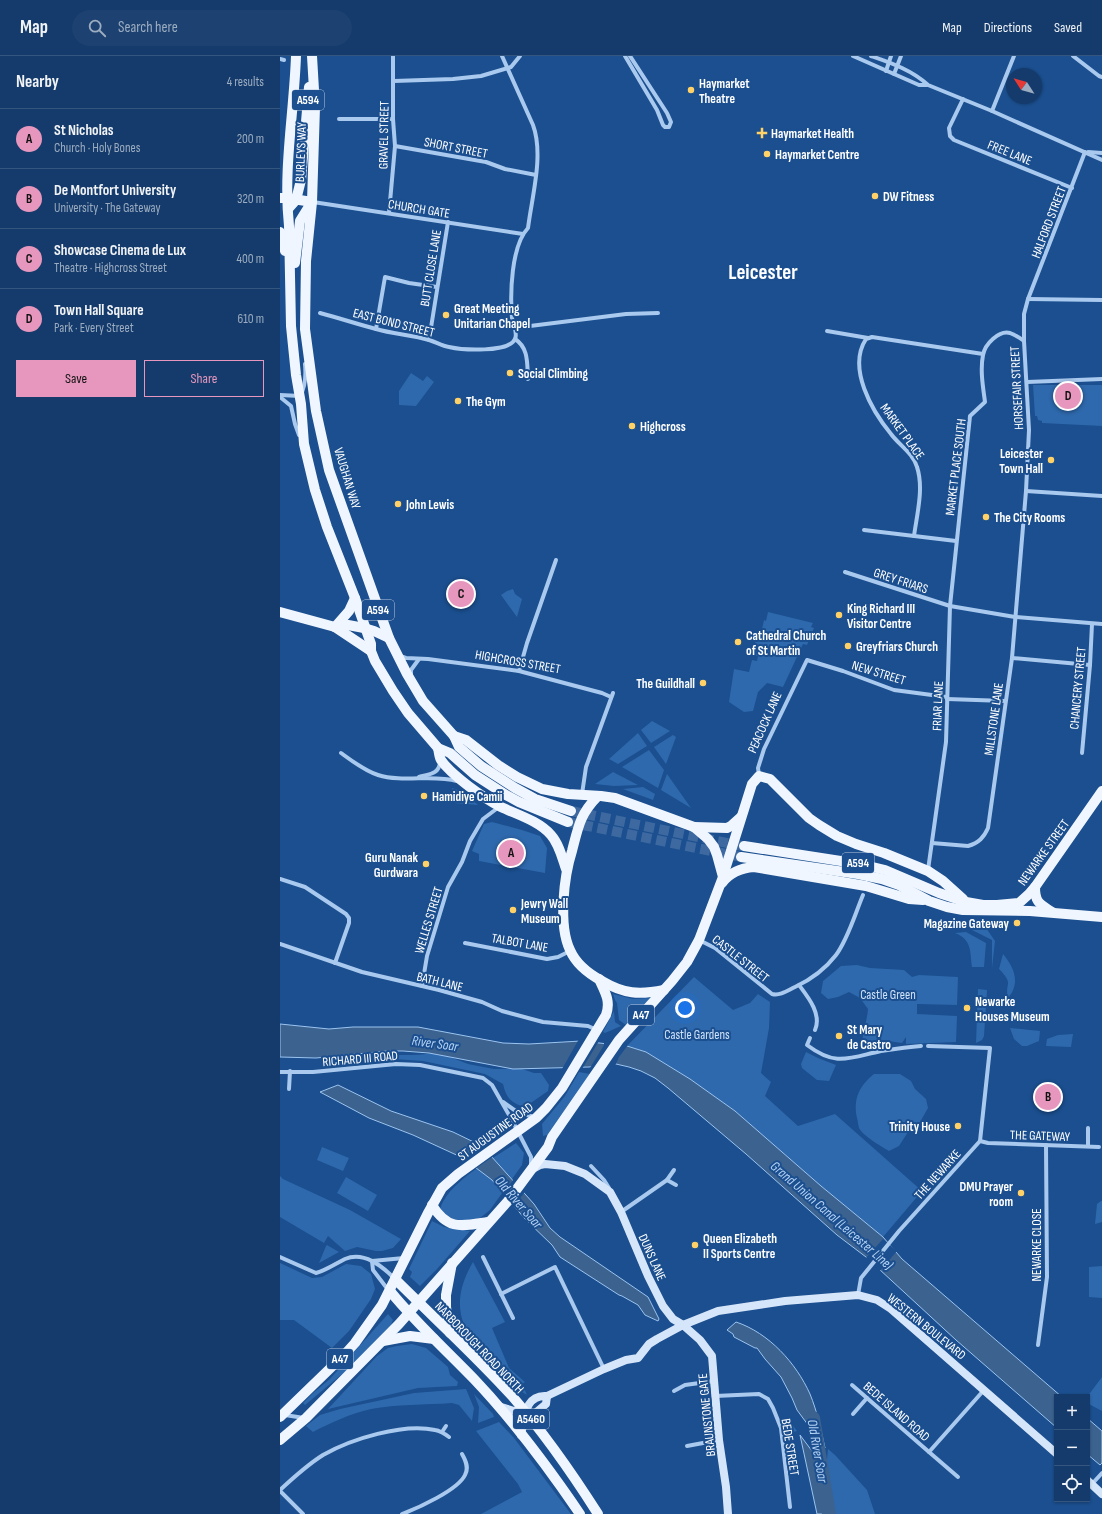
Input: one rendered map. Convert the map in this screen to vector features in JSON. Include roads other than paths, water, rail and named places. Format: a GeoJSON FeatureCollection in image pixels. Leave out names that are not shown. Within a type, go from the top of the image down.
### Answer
{"type":"FeatureCollection","features":[{"type":"Feature","properties":{"kind":"main road","name":"BURLEYS WAY"},"geometry":{"type":"LineString","coordinates":[[290,274],[289,226],[284,210],[288,198],[289,143],[296,56]]}},
{"type":"Feature","properties":{"kind":"main road","name":"BURLEYS WAY"},"geometry":{"type":"LineString","coordinates":[[312,56],[315,107],[312,202]]}},
{"type":"Feature","properties":{"kind":"main road","name":"A594"},"geometry":{"type":"LineString","coordinates":[[288,198],[301,180],[312,56]]}},
{"type":"Feature","properties":{"kind":"main road"},"geometry":{"type":"LineString","coordinates":[[280,156],[289,143]]}},
{"type":"Feature","properties":{"kind":"main road"},"geometry":{"type":"LineString","coordinates":[[288,198],[312,202]]}},
{"type":"Feature","properties":{"kind":"main road","name":"A594"},"geometry":{"type":"LineString","coordinates":[[291,306],[300,221],[312,202]]}},
{"type":"Feature","properties":{"kind":"main road","name":"VAUGHAN WAY"},"geometry":{"type":"LineString","coordinates":[[312,202],[306,261],[305,329],[316,411],[329,470],[389,638],[411,682],[431,711],[454,736]]}},
{"type":"Feature","properties":{"kind":"main road"},"geometry":{"type":"LineString","coordinates":[[280,232],[290,274]]}},
{"type":"Feature","properties":{"kind":"main road","name":"A594"},"geometry":{"type":"LineString","coordinates":[[290,274],[291,326],[296,376],[300,396],[304,444],[315,490],[327,527],[355,598],[364,628],[371,644],[370,651],[386,680],[405,707],[438,748],[440,759]]}},
{"type":"Feature","properties":{"kind":"main road"},"geometry":{"type":"LineString","coordinates":[[335,627],[349,612],[355,598]]}},
{"type":"Feature","properties":{"kind":"main road"},"geometry":{"type":"LineString","coordinates":[[280,612],[335,627],[370,651]]}},
{"type":"Feature","properties":{"kind":"main road"},"geometry":{"type":"LineString","coordinates":[[335,627],[348,625],[364,628],[389,638]]}},
{"type":"Feature","properties":{"kind":"main road","name":"A594"},"geometry":{"type":"LineString","coordinates":[[454,736],[466,740],[498,765],[534,786],[551,791],[582,795]]}},
{"type":"Feature","properties":{"kind":"main road","name":"A594"},"geometry":{"type":"LineString","coordinates":[[454,736],[459,747],[498,777],[535,799],[571,811]]}},
{"type":"Feature","properties":{"kind":"main road","name":"A594"},"geometry":{"type":"LineString","coordinates":[[438,748],[450,753],[475,775],[506,795],[519,802],[568,822]]}},
{"type":"Feature","properties":{"kind":"main road"},"geometry":{"type":"LineString","coordinates":[[440,759],[465,783],[500,806],[539,825],[551,835],[558,845],[566,869]]}},
{"type":"Feature","properties":{"kind":"main road","name":"A594"},"geometry":{"type":"LineString","coordinates":[[759,776],[770,779],[809,818],[837,836],[928,871],[943,881],[966,902]]}},
{"type":"Feature","properties":{"kind":"main road","name":"PEACOCK LANE"},"geometry":{"type":"LineString","coordinates":[[742,817],[752,784],[759,776]]}},
{"type":"Feature","properties":{"kind":"main road","name":"NEWARKE STREET"},"geometry":{"type":"LineString","coordinates":[[966,902],[997,905],[1019,903],[1035,887],[1102,791]]}},
{"type":"Feature","properties":{"kind":"main road"},"geometry":{"type":"LineString","coordinates":[[582,816],[582,795],[608,797],[626,802],[694,827],[723,829],[731,826],[742,817]]}},
{"type":"Feature","properties":{"kind":"main road"},"geometry":{"type":"LineString","coordinates":[[597,796],[582,816],[566,869],[564,925],[565,935],[570,951],[585,970],[619,990],[636,993],[664,990]]}},
{"type":"Feature","properties":{"kind":"main road","name":"A594"},"geometry":{"type":"LineString","coordinates":[[664,990],[681,971],[699,940],[722,881],[742,817]]}},
{"type":"Feature","properties":{"kind":"main road"},"geometry":{"type":"LineString","coordinates":[[694,827],[708,839],[714,847],[722,881]]}},
{"type":"Feature","properties":{"kind":"main road","name":"A594"},"geometry":{"type":"LineString","coordinates":[[744,846],[860,864],[885,870],[933,891],[966,902]]}},
{"type":"Feature","properties":{"kind":"main road","name":"A594"},"geometry":{"type":"LineString","coordinates":[[741,856],[882,879],[899,884],[930,901],[947,907],[963,910],[1009,910],[1102,916]]}},
{"type":"Feature","properties":{"kind":"main road","name":"A594"},"geometry":{"type":"LineString","coordinates":[[722,881],[737,870],[754,867],[866,886],[909,899],[930,901]]}},
{"type":"Feature","properties":{"kind":"main road","name":"A594"},"geometry":{"type":"LineString","coordinates":[[1035,887],[1037,902],[1054,913]]}},
{"type":"Feature","properties":{"kind":"main road","name":"ST AUGUSTINE ROAD"},"geometry":{"type":"LineString","coordinates":[[395,1279],[442,1188],[470,1165],[536,1118],[554,1100],[606,1015],[608,1004],[599,979]]}},
{"type":"Feature","properties":{"kind":"main road","name":"A47"},"geometry":{"type":"LineString","coordinates":[[280,1440],[306,1418],[383,1340],[508,1201],[548,1147],[552,1137],[619,1040],[664,990]]}},
{"type":"Feature","properties":{"kind":"main road"},"geometry":{"type":"LineString","coordinates":[[432,1205],[441,1218],[454,1224],[467,1225],[488,1222]]}},
{"type":"Feature","properties":{"kind":"main road"},"geometry":{"type":"LineString","coordinates":[[450,1333],[446,1307],[452,1263]]}},
{"type":"Feature","properties":{"kind":"main road","name":"A47"},"geometry":{"type":"LineString","coordinates":[[281,1415],[355,1343],[382,1305],[395,1279]]}},
{"type":"Feature","properties":{"kind":"main road","name":"NARBOROUGH ROAD NORTH"},"geometry":{"type":"LineString","coordinates":[[395,1279],[450,1333],[526,1412],[570,1471],[598,1514]]}},
{"type":"Feature","properties":{"kind":"main road","name":"NARBOROUGH ROAD NORTH"},"geometry":{"type":"LineString","coordinates":[[390,1291],[408,1313],[474,1379],[498,1406],[580,1514]]}},
{"type":"Feature","properties":{"kind":"main road"},"geometry":{"type":"LineString","coordinates":[[383,1340],[410,1336],[434,1339]]}},
{"type":"Feature","properties":{"kind":"street","name":"GRAVEL STREET"},"geometry":{"type":"LineString","coordinates":[[389,214],[395,146],[393,119],[393,56]]}},
{"type":"Feature","properties":{"kind":"street"},"geometry":{"type":"LineString","coordinates":[[502,56],[536,132],[536,175],[528,228],[523,234],[517,252],[513,281],[512,317],[515,338],[522,344],[525,350],[528,379]]}},
{"type":"Feature","properties":{"kind":"street"},"geometry":{"type":"LineString","coordinates":[[394,81],[453,79],[481,76],[508,69],[513,66],[520,56]]}},
{"type":"Feature","properties":{"kind":"street"},"geometry":{"type":"LineString","coordinates":[[625,56],[657,110],[663,126],[669,126],[671,122],[667,113],[630,56]]}},
{"type":"Feature","properties":{"kind":"street"},"geometry":{"type":"LineString","coordinates":[[853,56],[919,85],[928,85],[992,111],[1102,160]]}},
{"type":"Feature","properties":{"kind":"street"},"geometry":{"type":"LineString","coordinates":[[871,56],[889,62],[921,78],[928,85]]}},
{"type":"Feature","properties":{"kind":"street"},"geometry":{"type":"LineString","coordinates":[[886,70],[891,56]]}},
{"type":"Feature","properties":{"kind":"street"},"geometry":{"type":"LineString","coordinates":[[894,74],[901,56]]}},
{"type":"Feature","properties":{"kind":"street"},"geometry":{"type":"LineString","coordinates":[[992,111],[1014,56]]}},
{"type":"Feature","properties":{"kind":"street"},"geometry":{"type":"LineString","coordinates":[[1072,56],[1102,77]]}},
{"type":"Feature","properties":{"kind":"street","name":"FREE LANE"},"geometry":{"type":"LineString","coordinates":[[963,99],[949,128],[950,136],[954,140],[1072,188]]}},
{"type":"Feature","properties":{"kind":"street"},"geometry":{"type":"LineString","coordinates":[[338,119],[393,119]]}},
{"type":"Feature","properties":{"kind":"street","name":"SHORT STREET"},"geometry":{"type":"LineString","coordinates":[[395,146],[486,162],[505,169],[536,175]]}},
{"type":"Feature","properties":{"kind":"street"},"geometry":{"type":"LineString","coordinates":[[1085,152],[1102,153]]}},
{"type":"Feature","properties":{"kind":"street","name":"HALFORD STREET"},"geometry":{"type":"LineString","coordinates":[[1028,299],[1085,152]]}},
{"type":"Feature","properties":{"kind":"street","name":"CHURCH GATE"},"geometry":{"type":"LineString","coordinates":[[312,202],[523,234]]}},
{"type":"Feature","properties":{"kind":"street","name":"BUTT CLOSE LANE"},"geometry":{"type":"LineString","coordinates":[[429,340],[448,222]]}},
{"type":"Feature","properties":{"kind":"street"},"geometry":{"type":"LineString","coordinates":[[376,329],[385,277],[409,283],[437,287]]}},
{"type":"Feature","properties":{"kind":"street"},"geometry":{"type":"LineString","coordinates":[[1028,299],[1102,300]]}},
{"type":"Feature","properties":{"kind":"street","name":"HORSEFAIR STREET"},"geometry":{"type":"LineString","coordinates":[[1021,549],[1029,430],[1024,341],[1024,314],[1028,299]]}},
{"type":"Feature","properties":{"kind":"street","name":"EAST BOND STREET"},"geometry":{"type":"LineString","coordinates":[[320,313],[376,329],[429,340],[448,347],[462,349],[477,350],[504,347],[512,344],[515,338]]}},
{"type":"Feature","properties":{"kind":"street"},"geometry":{"type":"LineString","coordinates":[[514,328],[626,314],[658,313]]}},
{"type":"Feature","properties":{"kind":"street"},"geometry":{"type":"LineString","coordinates":[[280,396],[300,396],[303,391],[306,376],[305,329]]}},
{"type":"Feature","properties":{"kind":"street"},"geometry":{"type":"LineString","coordinates":[[827,331],[983,354],[990,342],[1001,334],[1010,333],[1024,341]]}},
{"type":"Feature","properties":{"kind":"street","name":"MARKET PLACE"},"geometry":{"type":"LineString","coordinates":[[868,338],[864,341],[861,349],[860,372],[862,386],[887,429],[913,457],[917,466],[920,488],[914,536]]}},
{"type":"Feature","properties":{"kind":"street","name":"MARKET PLACE SOUTH"},"geometry":{"type":"LineString","coordinates":[[956,541],[970,416],[985,402],[983,384],[983,354]]}},
{"type":"Feature","properties":{"kind":"street"},"geometry":{"type":"LineString","coordinates":[[1027,382],[1102,379]]}},
{"type":"Feature","properties":{"kind":"street"},"geometry":{"type":"LineString","coordinates":[[280,396],[291,406],[295,424],[304,444]]}},
{"type":"Feature","properties":{"kind":"street"},"geometry":{"type":"LineString","coordinates":[[1026,491],[1102,496]]}},
{"type":"Feature","properties":{"kind":"street"},"geometry":{"type":"LineString","coordinates":[[864,530],[956,541]]}},
{"type":"Feature","properties":{"kind":"street","name":"FRIAR LANE"},"geometry":{"type":"LineString","coordinates":[[928,871],[946,742],[950,606],[956,541]]}},
{"type":"Feature","properties":{"kind":"street","name":"MILLSTONE LANE"},"geometry":{"type":"LineString","coordinates":[[932,843],[968,846],[978,842],[988,828],[1012,658],[1021,549]]}},
{"type":"Feature","properties":{"kind":"street"},"geometry":{"type":"LineString","coordinates":[[519,672],[527,643],[556,560]]}},
{"type":"Feature","properties":{"kind":"street","name":"GREY FRIARS"},"geometry":{"type":"LineString","coordinates":[[845,572],[950,606],[1015,617],[1102,624]]}},
{"type":"Feature","properties":{"kind":"street","name":"CHANCERY STREET"},"geometry":{"type":"LineString","coordinates":[[1082,753],[1092,624]]}},
{"type":"Feature","properties":{"kind":"street","name":"HIGHCROSS STREET"},"geometry":{"type":"LineString","coordinates":[[398,656],[519,672],[612,695],[586,767],[582,795]]}},
{"type":"Feature","properties":{"kind":"street"},"geometry":{"type":"LineString","coordinates":[[1012,658],[1090,665]]}},
{"type":"Feature","properties":{"kind":"street"},"geometry":{"type":"LineString","coordinates":[[411,682],[411,670],[419,659]]}},
{"type":"Feature","properties":{"kind":"street","name":"NEW STREET"},"geometry":{"type":"LineString","coordinates":[[807,660],[843,671],[894,690],[947,698],[1005,702]]}},
{"type":"Feature","properties":{"kind":"street","name":"PEACOCK LANE"},"geometry":{"type":"LineString","coordinates":[[759,776],[758,768],[764,749],[807,660]]}},
{"type":"Feature","properties":{"kind":"street"},"geometry":{"type":"LineString","coordinates":[[341,753],[368,771],[386,777],[418,777],[434,773],[440,766],[440,759]]}},
{"type":"Feature","properties":{"kind":"street"},"geometry":{"type":"LineString","coordinates":[[418,777],[424,779],[447,778],[465,783]]}},
{"type":"Feature","properties":{"kind":"street","name":"WELLES STREET"},"geometry":{"type":"LineString","coordinates":[[422,986],[427,956],[448,887],[462,862],[470,841],[483,819],[500,806]]}},
{"type":"Feature","properties":{"kind":"street"},"geometry":{"type":"LineString","coordinates":[[280,879],[305,887],[314,892],[349,918],[349,923],[335,963]]}},
{"type":"Feature","properties":{"kind":"street","name":"CASTLE STREET"},"geometry":{"type":"LineString","coordinates":[[699,940],[715,948],[772,994],[781,994],[799,985],[821,970],[836,955],[843,943],[863,895]]}},
{"type":"Feature","properties":{"kind":"street","name":"TALBOT LANE"},"geometry":{"type":"LineString","coordinates":[[465,943],[547,959],[558,957],[570,951]]}},
{"type":"Feature","properties":{"kind":"street","name":"BATH LANE"},"geometry":{"type":"LineString","coordinates":[[280,944],[362,972],[482,1002],[502,1011],[543,1022],[588,1026],[594,1034]]}},
{"type":"Feature","properties":{"kind":"street"},"geometry":{"type":"LineString","coordinates":[[799,985],[812,1003],[817,1023],[815,1030]]}},
{"type":"Feature","properties":{"kind":"street"},"geometry":{"type":"LineString","coordinates":[[810,1038],[807,1045],[812,1049],[831,1058],[840,1060],[853,1059],[882,1051],[921,1046]]}},
{"type":"Feature","properties":{"kind":"street"},"geometry":{"type":"LineString","coordinates":[[928,1046],[990,1048],[980,1141]]}},
{"type":"Feature","properties":{"kind":"street","name":"RICHARD III ROAD"},"geometry":{"type":"LineString","coordinates":[[280,1072],[313,1072],[396,1064],[420,1065],[475,1076],[486,1080],[492,1085],[518,1131],[530,1157],[529,1173]]}},
{"type":"Feature","properties":{"kind":"street"},"geometry":{"type":"LineString","coordinates":[[289,1089],[290,1071]]}},
{"type":"Feature","properties":{"kind":"street","name":"RICHARD III ROAD"},"geometry":{"type":"LineString","coordinates":[[501,1100],[517,1112],[536,1118]]}},
{"type":"Feature","properties":{"kind":"street"},"geometry":{"type":"LineString","coordinates":[[1088,1128],[1088,1146]]}},
{"type":"Feature","properties":{"kind":"street","name":"THE GATEWAY"},"geometry":{"type":"LineString","coordinates":[[980,1141],[988,1143],[1099,1147]]}},
{"type":"Feature","properties":{"kind":"street","name":"THE NEWARKE"},"geometry":{"type":"LineString","coordinates":[[858,1295],[861,1278],[867,1270],[980,1141]]}},
{"type":"Feature","properties":{"kind":"street","name":"NEWARKE CLOSE"},"geometry":{"type":"LineString","coordinates":[[1038,1345],[1047,1277],[1046,1145]]}},
{"type":"Feature","properties":{"kind":"street","name":"DUNS LANE"},"geometry":{"type":"LineString","coordinates":[[529,1173],[540,1165],[545,1164],[565,1166],[585,1174],[610,1192]]}},
{"type":"Feature","properties":{"kind":"street","name":"DUNS LANE"},"geometry":{"type":"LineString","coordinates":[[591,1166],[604,1180],[621,1212],[648,1276],[664,1306],[673,1319],[683,1325]]}},
{"type":"Feature","properties":{"kind":"street"},"geometry":{"type":"LineString","coordinates":[[621,1212],[667,1180],[674,1170]]}},
{"type":"Feature","properties":{"kind":"street"},"geometry":{"type":"LineString","coordinates":[[667,1180],[676,1185]]}},
{"type":"Feature","properties":{"kind":"street"},"geometry":{"type":"LineString","coordinates":[[280,1257],[316,1273],[353,1257],[364,1258],[381,1266],[395,1279]]}},
{"type":"Feature","properties":{"kind":"street"},"geometry":{"type":"LineString","coordinates":[[372,1261],[405,1258]]}},
{"type":"Feature","properties":{"kind":"street"},"geometry":{"type":"LineString","coordinates":[[483,1258],[513,1318]]}},
{"type":"Feature","properties":{"kind":"street"},"geometry":{"type":"LineString","coordinates":[[372,1261],[373,1270],[390,1291]]}},
{"type":"Feature","properties":{"kind":"street"},"geometry":{"type":"LineString","coordinates":[[501,1294],[555,1268],[604,1369]]}},
{"type":"Feature","properties":{"kind":"street","name":"WESTERN BOULEVARD"},"geometry":{"type":"LineString","coordinates":[[526,1412],[533,1414],[546,1404],[547,1396],[604,1369],[626,1360],[638,1358],[649,1344],[683,1325],[718,1310],[785,1301],[858,1295],[877,1300],[891,1309],[1054,1451]]}},
{"type":"Feature","properties":{"kind":"street","name":"BRAUNSTONE GATE"},"geometry":{"type":"LineString","coordinates":[[683,1325],[700,1340],[712,1356],[719,1440],[726,1481],[728,1514]]}},
{"type":"Feature","properties":{"kind":"street"},"geometry":{"type":"LineString","coordinates":[[674,1391],[685,1386],[714,1381]]}},
{"type":"Feature","properties":{"kind":"street","name":"BEDE ISLAND ROAD"},"geometry":{"type":"LineString","coordinates":[[852,1385],[958,1477]]}},
{"type":"Feature","properties":{"kind":"street","name":"BEDE ISLAND ROAD"},"geometry":{"type":"LineString","coordinates":[[929,1452],[984,1390]]}},
{"type":"Feature","properties":{"kind":"street","name":"BEDE STREET"},"geometry":{"type":"LineString","coordinates":[[715,1396],[760,1394],[768,1399],[774,1408],[781,1428],[790,1507]]}},
{"type":"Feature","properties":{"kind":"street"},"geometry":{"type":"LineString","coordinates":[[853,1414],[867,1398]]}},
{"type":"Feature","properties":{"kind":"street"},"geometry":{"type":"LineString","coordinates":[[498,1406],[514,1411],[526,1412],[521,1435]]}},
{"type":"Feature","properties":{"kind":"street"},"geometry":{"type":"LineString","coordinates":[[281,1415],[306,1418]]}},
{"type":"Feature","properties":{"kind":"street"},"geometry":{"type":"LineString","coordinates":[[442,1432],[446,1426]]}},
{"type":"Feature","properties":{"kind":"street"},"geometry":{"type":"LineString","coordinates":[[303,1514],[280,1490],[303,1468],[323,1456],[354,1442],[372,1436],[406,1430],[427,1429],[442,1432],[449,1437]]}},
{"type":"Feature","properties":{"kind":"street"},"geometry":{"type":"LineString","coordinates":[[687,1446],[719,1440]]}},
{"type":"Feature","properties":{"kind":"street"},"geometry":{"type":"LineString","coordinates":[[402,1514],[433,1500],[463,1479],[466,1474],[467,1466],[466,1460],[462,1454]]}},
{"type":"Feature","properties":{"kind":"street"},"geometry":{"type":"LineString","coordinates":[[1090,1481],[1102,1473]]}},
{"type":"Feature","properties":{"kind":"street"},"geometry":{"type":"LineString","coordinates":[[1090,1483],[1102,1494]]}},
{"type":"Feature","properties":{"kind":"water"},"geometry":{"type":"Polygon","coordinates":[[[280,1024],[329,1029],[353,1027],[418,1027],[503,1043],[529,1044],[581,1041],[627,1046],[646,1052],[690,1079],[735,1111],[821,1186],[883,1237],[902,1259],[1059,1394],[1054,1394],[1054,1425],[956,1340],[866,1257],[837,1235],[746,1154],[668,1088],[655,1078],[641,1071],[616,1064],[589,1067],[513,1069],[429,1053],[403,1051],[387,1051],[316,1058],[280,1057],[280,1024]]]}},
{"type":"Feature","properties":{"kind":"water"},"geometry":{"type":"Polygon","coordinates":[[[338,1085],[391,1111],[453,1132],[482,1146],[534,1204],[550,1228],[560,1237],[648,1297],[659,1319],[658,1321],[645,1315],[638,1305],[619,1295],[560,1257],[552,1245],[525,1219],[492,1180],[463,1158],[413,1135],[369,1118],[320,1092],[338,1085]]]}},
{"type":"Feature","properties":{"kind":"water"},"geometry":{"type":"Polygon","coordinates":[[[736,1322],[748,1327],[770,1341],[789,1360],[797,1371],[810,1394],[819,1421],[825,1448],[797,1410],[781,1377],[757,1348],[734,1337],[733,1334],[727,1330],[736,1322]]]}},
{"type":"Feature","properties":{"kind":"water"},"geometry":{"type":"Polygon","coordinates":[[[1090,1421],[1102,1431],[1102,1463],[1100,1465],[1090,1457],[1090,1421]]]}},
{"type":"Feature","properties":{"kind":"water"},"geometry":{"type":"Polygon","coordinates":[[[800,1435],[827,1471],[834,1514],[817,1514],[800,1435]]]}},
{"type":"Feature","properties":{"kind":"waterway","name":"Old River Soar"},"geometry":{"type":"LineString","coordinates":[[813,1418],[829,1514]]}},
{"type":"Feature","properties":{"kind":"tunnel"},"geometry":{"type":"LineString","coordinates":[[571,811],[742,846]]}},
{"type":"Feature","properties":{"kind":"tunnel"},"geometry":{"type":"LineString","coordinates":[[568,822],[741,857]]}},
{"type":"Feature","properties":{"kind":"place","name":"Haymarket Theatre"},"geometry":{"type":"Point","coordinates":[691,90]}},
{"type":"Feature","properties":{"kind":"place","name":"Haymarket Health"},"geometry":{"type":"Point","coordinates":[762,133]}},
{"type":"Feature","properties":{"kind":"place","name":"Haymarket Centre"},"geometry":{"type":"Point","coordinates":[767,154]}},
{"type":"Feature","properties":{"kind":"place","name":"DW Fitness"},"geometry":{"type":"Point","coordinates":[875,196]}},
{"type":"Feature","properties":{"kind":"place","name":"Great Meeting Unitarian Chapel"},"geometry":{"type":"Point","coordinates":[446,315]}},
{"type":"Feature","properties":{"kind":"place","name":"Social Climbing"},"geometry":{"type":"Point","coordinates":[510,373]}},
{"type":"Feature","properties":{"kind":"place","name":"Town Hall Square"},"geometry":{"type":"Point","coordinates":[1068,396]}},
{"type":"Feature","properties":{"kind":"place","name":"The Gym"},"geometry":{"type":"Point","coordinates":[458,401]}},
{"type":"Feature","properties":{"kind":"place","name":"Highcross"},"geometry":{"type":"Point","coordinates":[632,426]}},
{"type":"Feature","properties":{"kind":"place","name":"Leicester Town Hall"},"geometry":{"type":"Point","coordinates":[1051,460]}},
{"type":"Feature","properties":{"kind":"place","name":"John Lewis"},"geometry":{"type":"Point","coordinates":[398,504]}},
{"type":"Feature","properties":{"kind":"place","name":"The City Rooms"},"geometry":{"type":"Point","coordinates":[986,517]}},
{"type":"Feature","properties":{"kind":"place","name":"Showcase Cinema de Lux"},"geometry":{"type":"Point","coordinates":[461,594]}},
{"type":"Feature","properties":{"kind":"place","name":"King Richard III Visitor Centre"},"geometry":{"type":"Point","coordinates":[839,615]}},
{"type":"Feature","properties":{"kind":"place","name":"Cathedral Church of St Martin"},"geometry":{"type":"Point","coordinates":[738,642]}},
{"type":"Feature","properties":{"kind":"place","name":"Greyfriars Church"},"geometry":{"type":"Point","coordinates":[848,646]}},
{"type":"Feature","properties":{"kind":"place","name":"The Guildhall"},"geometry":{"type":"Point","coordinates":[703,683]}},
{"type":"Feature","properties":{"kind":"place","name":"Hamidiye Camii"},"geometry":{"type":"Point","coordinates":[424,796]}},
{"type":"Feature","properties":{"kind":"place","name":"St Nicholas"},"geometry":{"type":"Point","coordinates":[511,853]}},
{"type":"Feature","properties":{"kind":"place","name":"Guru Nanak Gurdwara"},"geometry":{"type":"Point","coordinates":[426,864]}},
{"type":"Feature","properties":{"kind":"place","name":"Jewry Wall Museum"},"geometry":{"type":"Point","coordinates":[513,910]}},
{"type":"Feature","properties":{"kind":"place","name":"Magazine Gateway"},"geometry":{"type":"Point","coordinates":[1017,923]}},
{"type":"Feature","properties":{"kind":"place","name":"Newarke Houses Museum"},"geometry":{"type":"Point","coordinates":[967,1008]}},
{"type":"Feature","properties":{"kind":"place","name":"St Mary de Castro"},"geometry":{"type":"Point","coordinates":[839,1036]}},
{"type":"Feature","properties":{"kind":"place","name":"De Montfort University"},"geometry":{"type":"Point","coordinates":[1048,1097]}},
{"type":"Feature","properties":{"kind":"place","name":"Trinity House"},"geometry":{"type":"Point","coordinates":[958,1126]}},
{"type":"Feature","properties":{"kind":"place","name":"DMU Prayer room"},"geometry":{"type":"Point","coordinates":[1021,1193]}},
{"type":"Feature","properties":{"kind":"place","name":"Queen Elizabeth II Sports Centre"},"geometry":{"type":"Point","coordinates":[695,1245]}},
{"type":"Feature","properties":{"kind":"district","name":"Leicester"},"geometry":{"type":"Point","coordinates":[763,272]}},
{"type":"Feature","properties":{"kind":"park label","name":"Castle Green"},"geometry":{"type":"Point","coordinates":[888,994]}},
{"type":"Feature","properties":{"kind":"park label","name":"Castle Gardens"},"geometry":{"type":"Point","coordinates":[697,1034]}},
{"type":"Feature","properties":{"kind":"water label","name":"River Soar"},"geometry":{"type":"Point","coordinates":[435,1043]}},
{"type":"Feature","properties":{"kind":"water label","name":"Grand Union Canal (Leicester Line)"},"geometry":{"type":"Point","coordinates":[832,1215]}}]}
